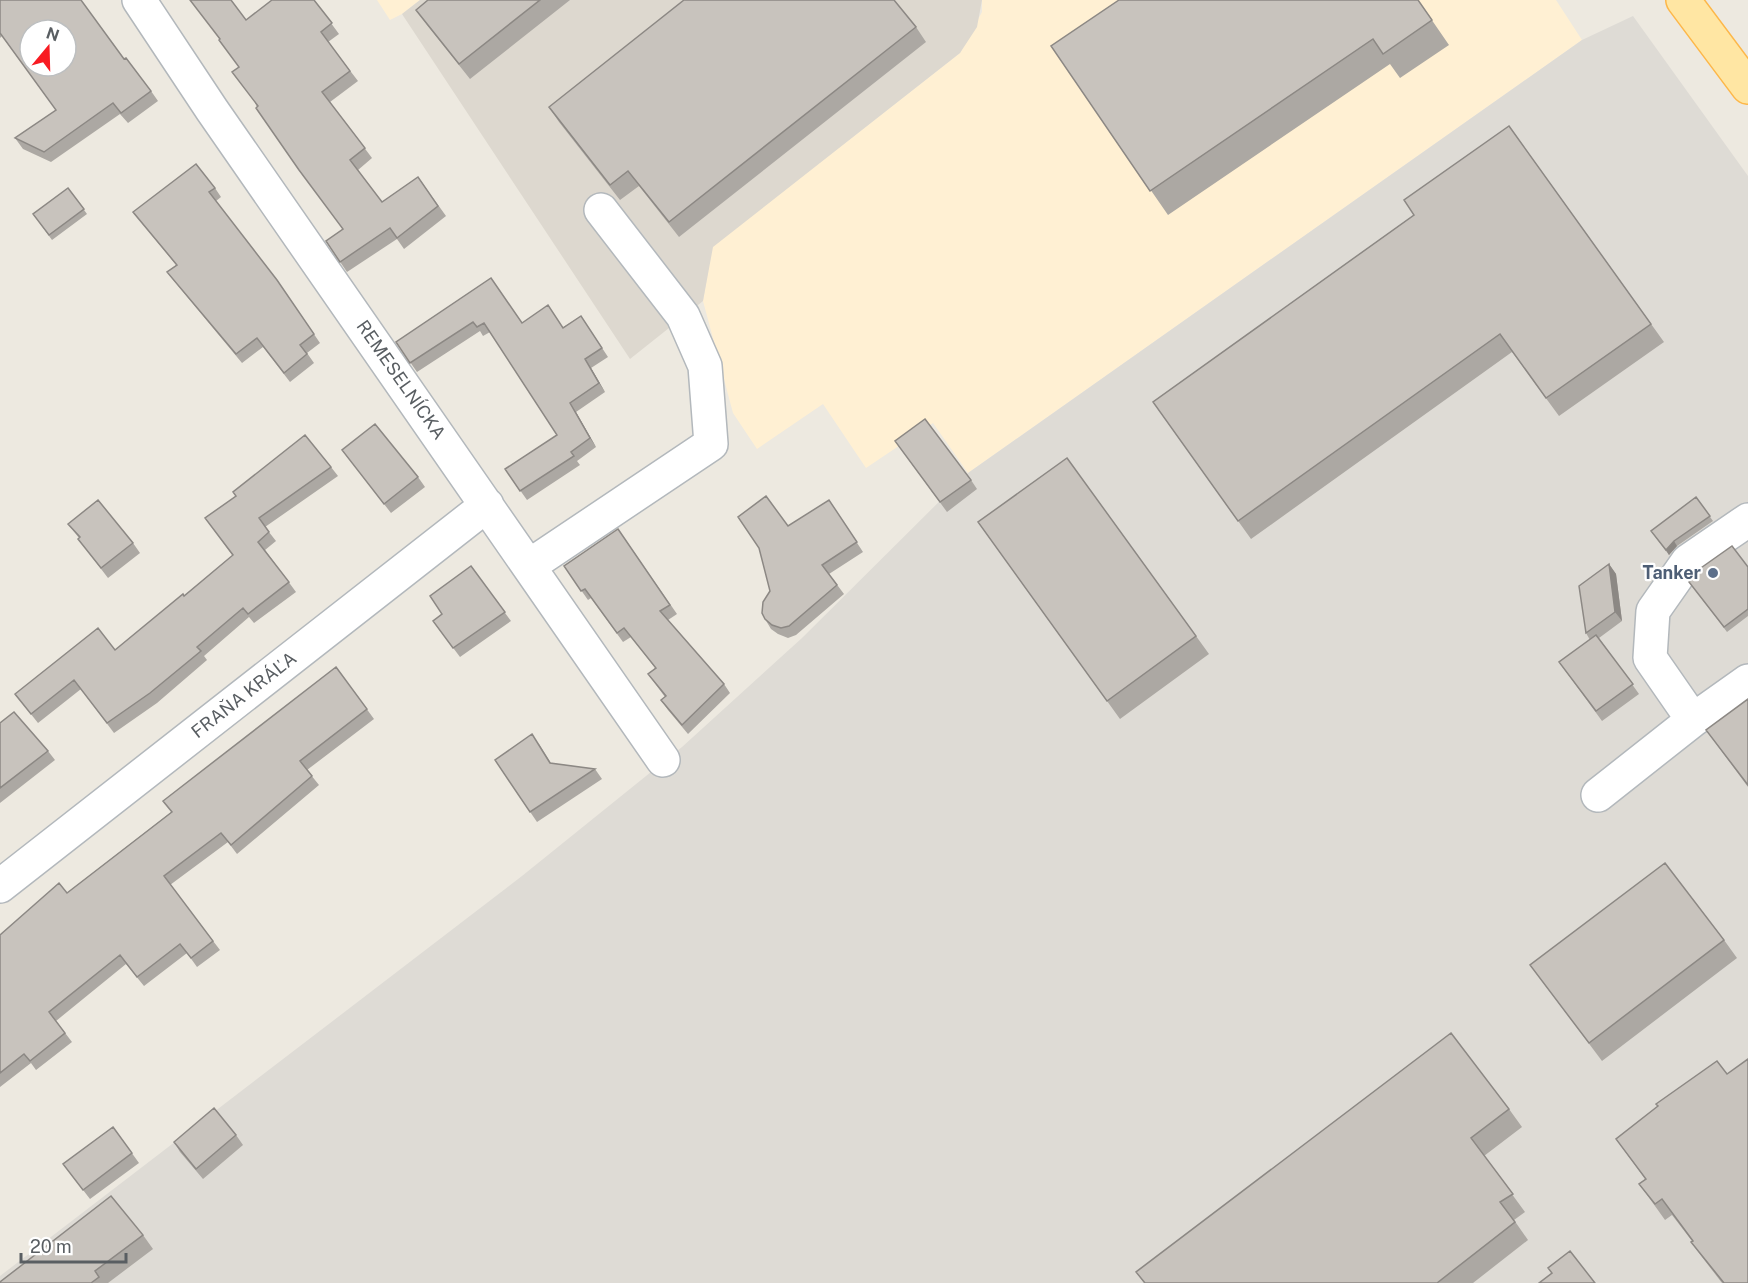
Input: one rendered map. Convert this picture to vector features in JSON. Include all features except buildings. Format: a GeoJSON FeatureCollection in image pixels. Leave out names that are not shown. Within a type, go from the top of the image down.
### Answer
{"type":"FeatureCollection","features":[{"type":"Feature","properties":{"kind":"main road"},"geometry":{"type":"LineString","coordinates":[[1683,0],[1748,87]]}},
{"type":"Feature","properties":{"kind":"street","name":"REMESELNÍCKA"},"geometry":{"type":"LineString","coordinates":[[139,0],[212,110],[663,760]]}},
{"type":"Feature","properties":{"kind":"street"},"geometry":{"type":"LineString","coordinates":[[529,566],[711,444],[705,366],[683,316],[601,210]]}},
{"type":"Feature","properties":{"kind":"street","name":"FRAŇA KRÁĽA"},"geometry":{"type":"LineString","coordinates":[[0,886],[488,505]]}},
{"type":"Feature","properties":{"kind":"street"},"geometry":{"type":"LineString","coordinates":[[1693,720],[1650,658],[1653,611],[1688,561],[1748,520]]}},
{"type":"Feature","properties":{"kind":"street"},"geometry":{"type":"LineString","coordinates":[[1598,795],[1693,720],[1748,681]]}},
{"type":"Feature","properties":{"kind":"shaded area"},"geometry":{"type":"Polygon","coordinates":[[[377,0],[420,0],[390,20],[377,0]]]}},
{"type":"Feature","properties":{"kind":"shaded area"},"geometry":{"type":"Polygon","coordinates":[[[420,0],[982,0],[977,27],[960,53],[713,247],[703,301],[630,359],[402,14],[420,0]]]}},
{"type":"Feature","properties":{"kind":"shaded area"},"geometry":{"type":"Polygon","coordinates":[[[982,0],[1556,0],[1582,40],[968,473],[933,423],[866,468],[823,404],[757,449],[733,413],[703,301],[712,247],[960,53],[982,12],[982,0]]]}},
{"type":"Feature","properties":{"kind":"shaded area"},"geometry":{"type":"Polygon","coordinates":[[[1633,16],[1748,176],[1748,1283],[0,1283],[0,1276],[522,876],[682,747],[802,638],[968,473],[1582,40],[1633,16]]]}},
{"type":"Feature","properties":{"kind":"place","name":"Tanker"},"geometry":{"type":"Point","coordinates":[1713,573]}}]}
